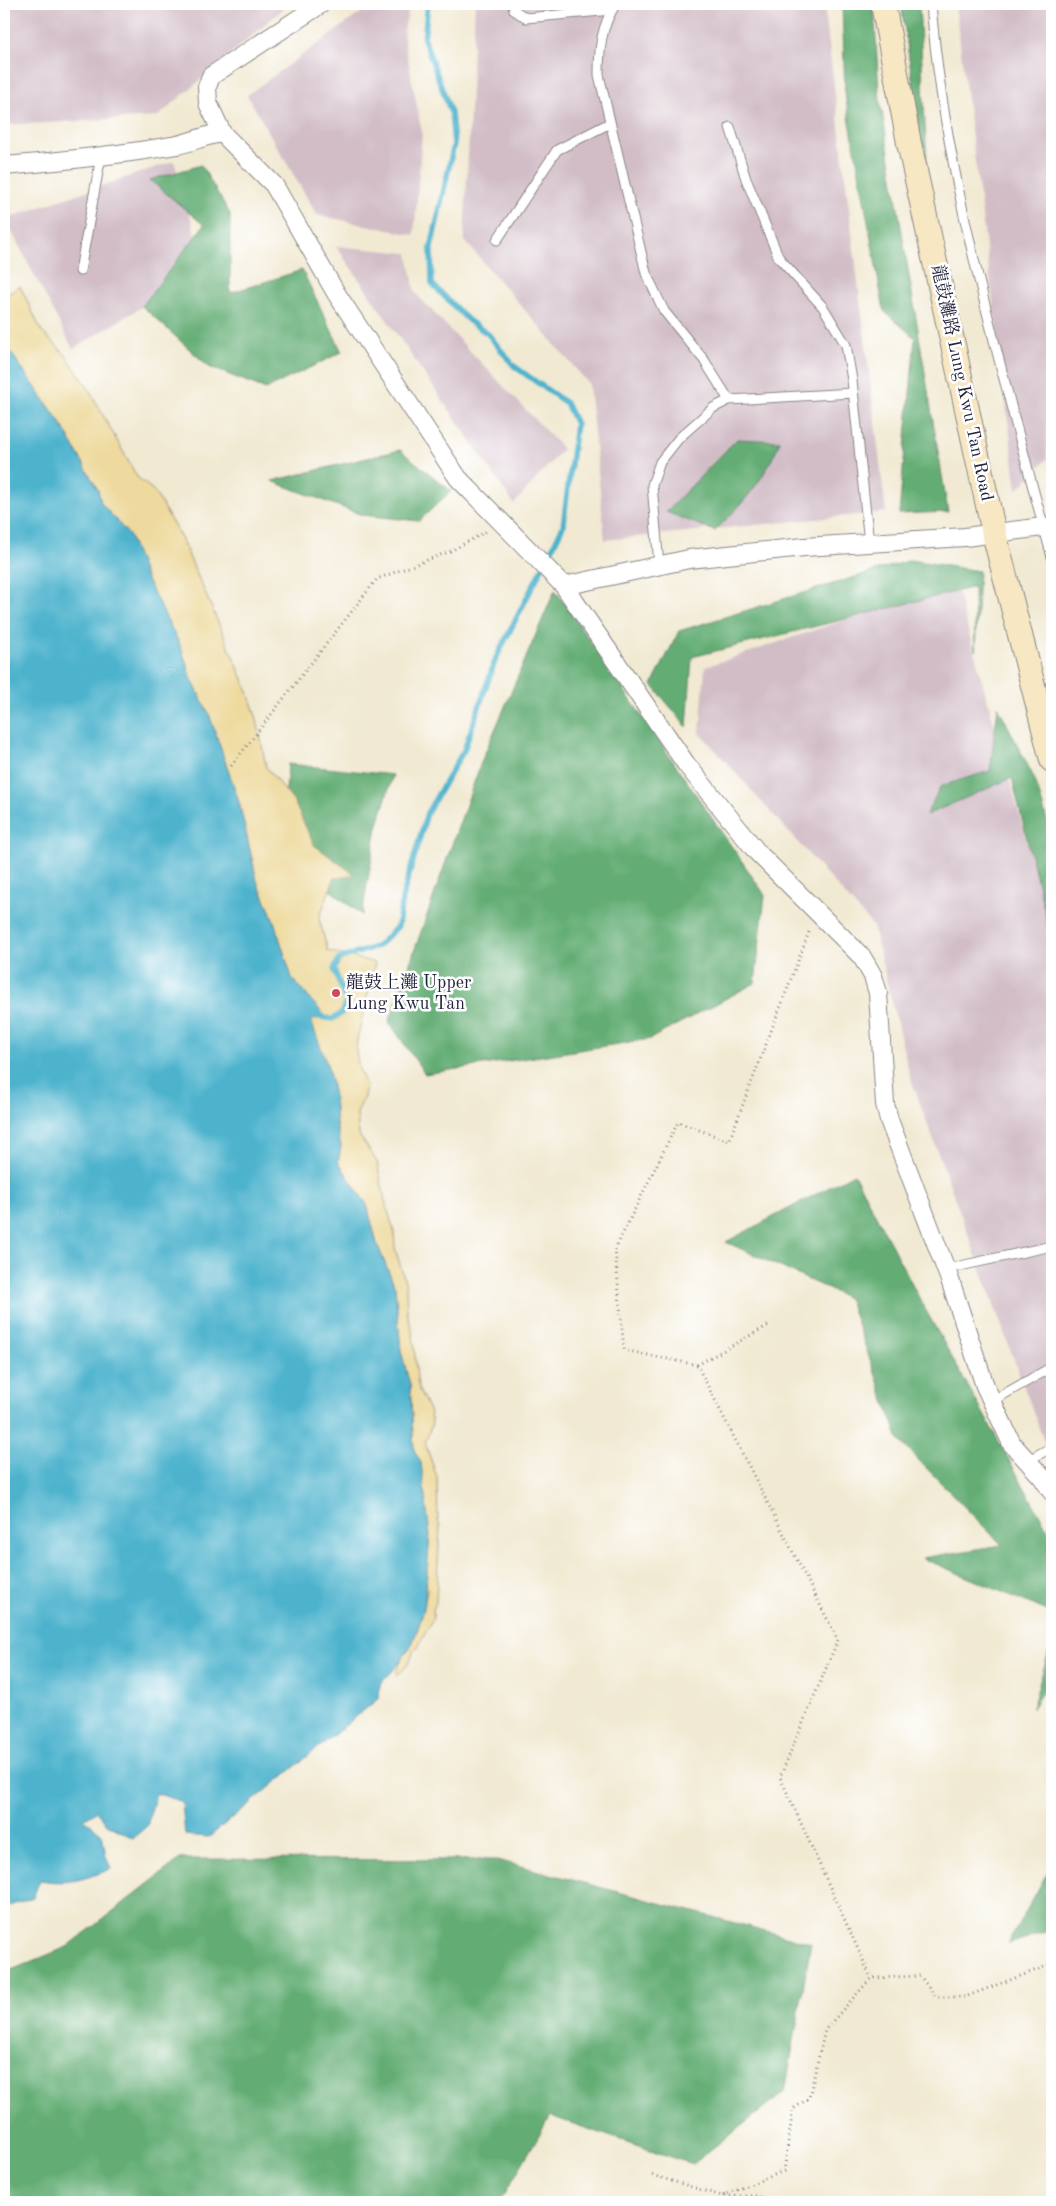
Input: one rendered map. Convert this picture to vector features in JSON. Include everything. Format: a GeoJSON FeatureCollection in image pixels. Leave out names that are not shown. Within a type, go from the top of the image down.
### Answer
{"type":"FeatureCollection","features":[{"type":"Feature","properties":{"kind":"street"},"geometry":{"type":"LineString","coordinates":[[321,4],[211,76],[207,88],[208,103],[222,133],[274,185],[336,293],[458,478],[564,586],[686,764],[757,852],[862,957],[873,976],[880,1007],[885,1104],[889,1120],[946,1269],[992,1401],[1012,1444],[1052,1492]]}},
{"type":"Feature","properties":{"kind":"street","name":"龍鼓灘路 Lung Kwu Tan Road"},"geometry":{"type":"LineString","coordinates":[[883,4],[909,143],[994,533],[1052,760]]}},
{"type":"Feature","properties":{"kind":"street"},"geometry":{"type":"LineString","coordinates":[[4,166],[101,156],[179,144],[204,136],[222,133]]}},
{"type":"Feature","properties":{"kind":"street"},"geometry":{"type":"LineString","coordinates":[[564,586],[689,559],[804,547],[994,533],[1044,526]]}},
{"type":"Feature","properties":{"kind":"lane"},"geometry":{"type":"LineString","coordinates":[[513,4],[514,10],[526,18],[614,7]]}},
{"type":"Feature","properties":{"kind":"lane"},"geometry":{"type":"LineString","coordinates":[[931,4],[939,75],[970,241],[983,299],[1052,557]]}},
{"type":"Feature","properties":{"kind":"lane"},"geometry":{"type":"LineString","coordinates":[[614,7],[606,19],[599,50],[599,75],[646,273],[664,311],[704,360],[729,400]]}},
{"type":"Feature","properties":{"kind":"lane"},"geometry":{"type":"LineString","coordinates":[[497,240],[557,150],[610,122]]}},
{"type":"Feature","properties":{"kind":"lane"},"geometry":{"type":"LineString","coordinates":[[730,127],[746,179],[779,258],[823,307],[846,345],[869,543]]}},
{"type":"Feature","properties":{"kind":"lane"},"geometry":{"type":"LineString","coordinates":[[80,271],[101,156]]}},
{"type":"Feature","properties":{"kind":"lane"},"geometry":{"type":"LineString","coordinates":[[659,565],[652,486],[660,462],[679,438],[713,408],[729,400],[853,393]]}},
{"type":"Feature","properties":{"kind":"lane"},"geometry":{"type":"LineString","coordinates":[[946,1269],[1052,1246]]}},
{"type":"Feature","properties":{"kind":"lane"},"geometry":{"type":"LineString","coordinates":[[992,1401],[1052,1367]]}},
{"type":"Feature","properties":{"kind":"lane"},"geometry":{"type":"LineString","coordinates":[[1027,1461],[1052,1447]]}},
{"type":"Feature","properties":{"kind":"path"},"geometry":{"type":"LineString","coordinates":[[231,766],[377,579],[451,551],[503,522]]}},
{"type":"Feature","properties":{"kind":"path"},"geometry":{"type":"LineString","coordinates":[[771,1324],[697,1365],[624,1350],[615,1249],[678,1122],[729,1141],[809,932]]}},
{"type":"Feature","properties":{"kind":"path"},"geometry":{"type":"LineString","coordinates":[[697,1365],[838,1640],[780,1776],[871,1978]]}},
{"type":"Feature","properties":{"kind":"path"},"geometry":{"type":"LineString","coordinates":[[722,2196],[784,2171],[793,2109],[809,2098],[825,2030],[871,1978],[920,1976],[936,1997],[965,1997],[1052,1964]]}},
{"type":"Feature","properties":{"kind":"path"},"geometry":{"type":"LineString","coordinates":[[652,2175],[722,2196],[760,2196],[760,2202]]}},
{"type":"Feature","properties":{"kind":"shaded area"},"geometry":{"type":"Polygon","coordinates":[[[4,4],[289,4],[157,117],[4,125],[4,4]]]}},
{"type":"Feature","properties":{"kind":"shaded area"},"geometry":{"type":"Polygon","coordinates":[[[373,4],[410,4],[403,34],[422,133],[414,235],[317,215],[247,95],[373,4]]]}},
{"type":"Feature","properties":{"kind":"shaded area"},"geometry":{"type":"Polygon","coordinates":[[[475,4],[824,4],[886,512],[605,540],[589,384],[464,240],[475,4]]]}},
{"type":"Feature","properties":{"kind":"shaded area"},"geometry":{"type":"Polygon","coordinates":[[[955,4],[1052,4],[1052,381],[1046,385],[1047,459],[1017,490],[955,4]]]}},
{"type":"Feature","properties":{"kind":"shaded area"},"geometry":{"type":"Polygon","coordinates":[[[174,161],[205,268],[73,349],[5,219],[174,161]]]}},
{"type":"Feature","properties":{"kind":"shaded area"},"geometry":{"type":"Polygon","coordinates":[[[336,246],[408,253],[415,293],[563,449],[514,504],[336,246]]]}},
{"type":"Feature","properties":{"kind":"shaded area"},"geometry":{"type":"Polygon","coordinates":[[[955,583],[1052,933],[1052,1463],[910,1076],[873,926],[700,733],[705,667],[955,583]]]}},
{"type":"Feature","properties":{"kind":"green space"},"geometry":{"type":"Polygon","coordinates":[[[842,4],[874,4],[879,93],[948,512],[899,514],[915,338],[884,311],[845,94],[842,4]]]}},
{"type":"Feature","properties":{"kind":"green space"},"geometry":{"type":"Polygon","coordinates":[[[901,4],[919,4],[928,186],[901,4]]]}},
{"type":"Feature","properties":{"kind":"green space"},"geometry":{"type":"Polygon","coordinates":[[[201,165],[230,214],[230,293],[302,270],[342,352],[266,389],[209,367],[142,306],[204,225],[150,180],[201,165]]]}},
{"type":"Feature","properties":{"kind":"green space"},"geometry":{"type":"Polygon","coordinates":[[[737,439],[780,441],[767,468],[753,490],[726,520],[715,531],[666,512],[737,439]]]}},
{"type":"Feature","properties":{"kind":"green space"},"geometry":{"type":"Polygon","coordinates":[[[400,450],[451,491],[419,521],[362,515],[272,481],[400,450]]]}},
{"type":"Feature","properties":{"kind":"green space"},"geometry":{"type":"Polygon","coordinates":[[[911,560],[979,571],[975,651],[974,587],[692,657],[687,727],[652,685],[679,631],[911,560]]]}},
{"type":"Feature","properties":{"kind":"green space"},"geometry":{"type":"Polygon","coordinates":[[[555,590],[765,895],[755,983],[650,1039],[425,1074],[389,1022],[482,760],[555,590]]]}},
{"type":"Feature","properties":{"kind":"green space"},"geometry":{"type":"Polygon","coordinates":[[[998,706],[1035,780],[1052,837],[1052,941],[1012,778],[926,815],[941,786],[990,771],[998,706]]]}},
{"type":"Feature","properties":{"kind":"green space"},"geometry":{"type":"Polygon","coordinates":[[[288,764],[393,775],[377,827],[362,915],[281,852],[288,764]]]}},
{"type":"Feature","properties":{"kind":"green space"},"geometry":{"type":"Polygon","coordinates":[[[854,1174],[925,1309],[1052,1537],[1052,1613],[922,1558],[1002,1545],[899,1440],[848,1298],[726,1242],[854,1174]]]}},
{"type":"Feature","properties":{"kind":"green space"},"geometry":{"type":"Polygon","coordinates":[[[1052,1641],[1052,1677],[1032,1708],[1052,1641]]]}},
{"type":"Feature","properties":{"kind":"green space"},"geometry":{"type":"Polygon","coordinates":[[[180,1859],[497,1860],[811,1943],[785,2092],[692,2164],[550,2116],[500,2202],[4,2202],[4,1973],[67,1947],[180,1859]]]}},
{"type":"Feature","properties":{"kind":"green space"},"geometry":{"type":"Polygon","coordinates":[[[1052,1864],[1052,1930],[1008,1944],[1052,1864]]]}},
{"type":"Feature","properties":{"kind":"sand","name":"龍鼓上灘 Upper Lung Kwu Tan"},"geometry":{"type":"Polygon","coordinates":[[[20,286],[42,332],[65,354],[87,386],[137,477],[154,491],[181,538],[246,686],[257,719],[266,767],[294,802],[314,845],[355,875],[334,878],[319,919],[328,951],[375,963],[357,1040],[356,1052],[359,1069],[366,1086],[364,1097],[357,1113],[359,1135],[377,1162],[385,1201],[394,1231],[395,1248],[406,1285],[407,1312],[413,1334],[419,1390],[429,1410],[432,1424],[425,1443],[437,1477],[438,1522],[440,1526],[436,1602],[433,1618],[417,1649],[414,1648],[410,1662],[396,1676],[399,1666],[411,1646],[418,1629],[427,1591],[421,1463],[414,1450],[410,1385],[401,1351],[395,1287],[377,1244],[367,1205],[338,1162],[341,1146],[336,1125],[334,1096],[328,1067],[311,1021],[323,1015],[292,978],[273,918],[257,881],[239,802],[209,714],[192,680],[180,645],[145,576],[129,536],[101,503],[98,490],[60,422],[4,343],[4,297],[20,286]]]}},
{"type":"Feature","properties":{"kind":"water"},"geometry":{"type":"Polygon","coordinates":[[[4,343],[60,422],[98,490],[101,503],[129,535],[145,576],[180,645],[192,680],[209,714],[239,802],[257,881],[273,918],[292,978],[324,1015],[311,1021],[328,1067],[334,1096],[336,1125],[341,1146],[338,1162],[367,1205],[377,1244],[395,1287],[401,1351],[410,1385],[414,1450],[421,1463],[430,1535],[424,1609],[413,1642],[398,1665],[380,1684],[379,1698],[209,1837],[185,1835],[182,1802],[156,1793],[147,1826],[133,1838],[107,1824],[96,1811],[84,1819],[102,1834],[106,1856],[111,1869],[76,1880],[60,1882],[40,1880],[33,1897],[4,1908],[4,343]]]}},
{"type":"Feature","properties":{"kind":"waterway"},"geometry":{"type":"LineString","coordinates":[[428,4],[424,39],[451,113],[454,144],[431,248],[432,284],[468,320],[488,334],[514,366],[566,403],[576,424],[563,526],[552,549]]}},
{"type":"Feature","properties":{"kind":"waterway"},"geometry":{"type":"LineString","coordinates":[[318,1017],[333,1019],[343,1012],[346,1001],[334,969],[339,959],[378,946],[398,926],[402,899],[427,813],[464,750],[496,658],[542,568]]}},
{"type":"Feature","properties":{"kind":"place","name":"龍鼓上灘 Upper Lung Kwu Tan"},"geometry":{"type":"Point","coordinates":[336,993]}}]}
